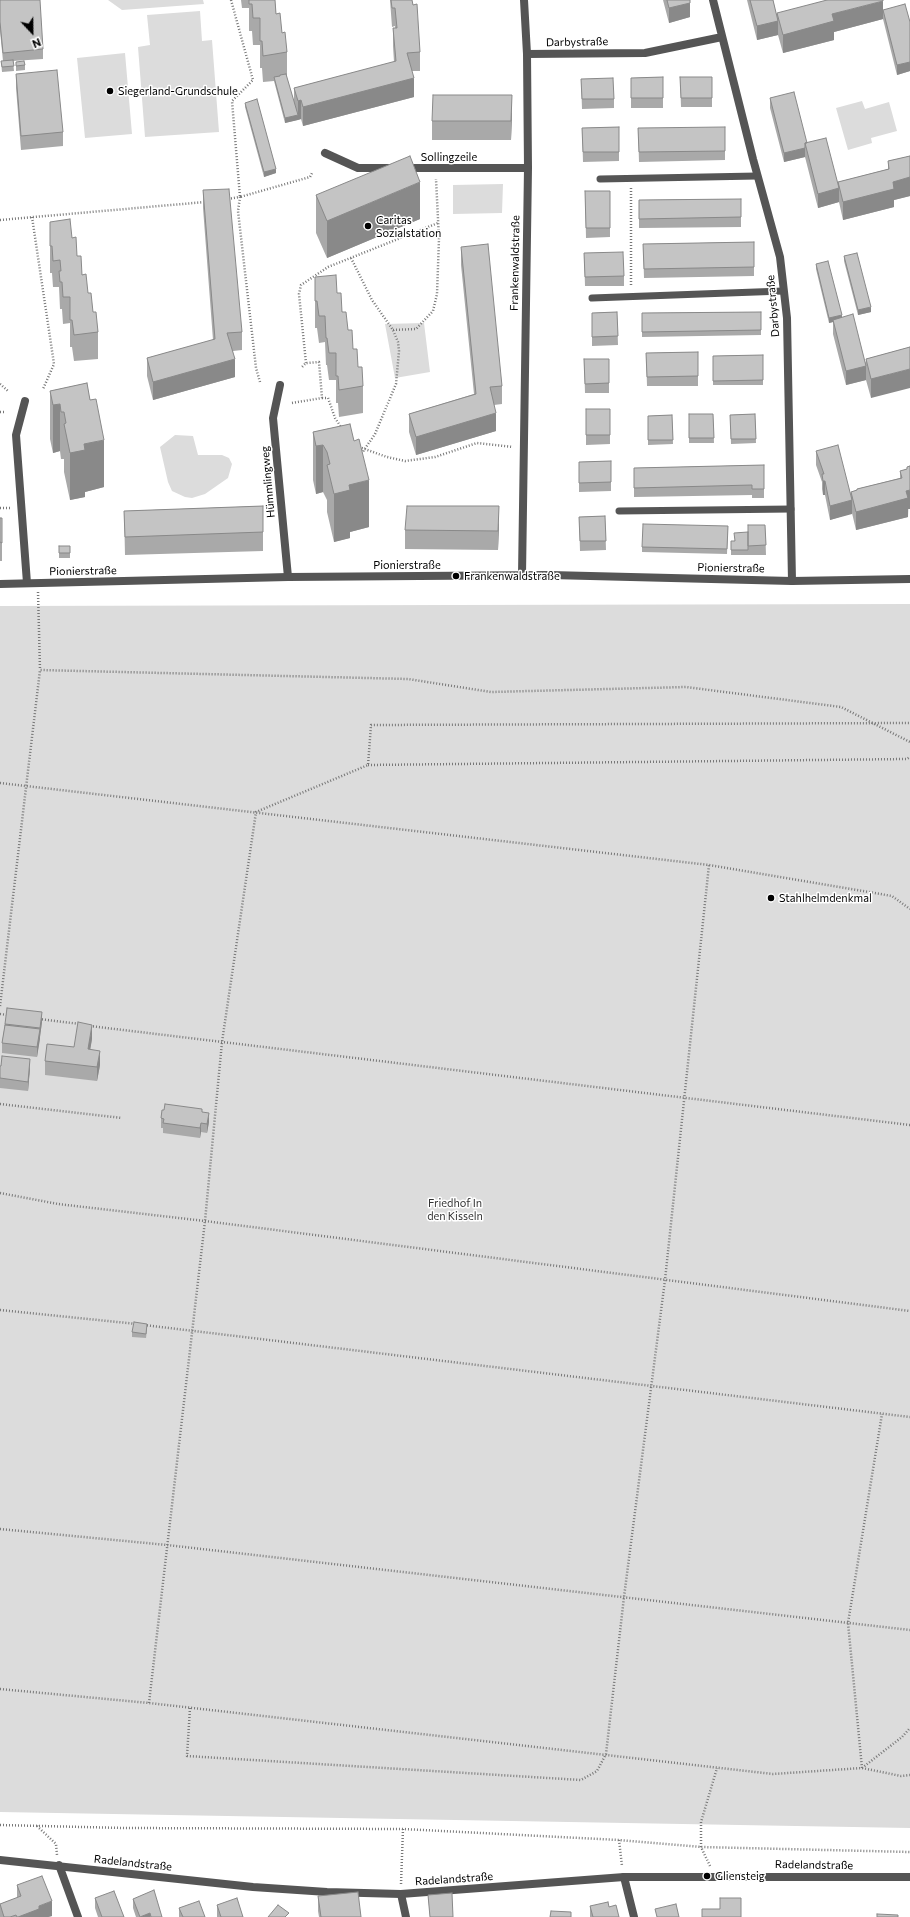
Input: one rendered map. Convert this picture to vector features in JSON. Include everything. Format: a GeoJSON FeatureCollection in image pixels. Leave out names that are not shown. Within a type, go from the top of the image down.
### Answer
{"type":"FeatureCollection","features":[{"type":"Feature","properties":{"kind":"street","name":"Frankenwaldstraße"},"geometry":{"type":"LineString","coordinates":[[522,575],[528,168],[527,54],[524,0]]}},
{"type":"Feature","properties":{"kind":"street","name":"Darbystraße"},"geometry":{"type":"LineString","coordinates":[[714,0],[757,176],[780,257],[787,318],[792,581]]}},
{"type":"Feature","properties":{"kind":"street","name":"Darbystraße"},"geometry":{"type":"LineString","coordinates":[[527,54],[645,53],[722,36]]}},
{"type":"Feature","properties":{"kind":"street","name":"Sollingzeile"},"geometry":{"type":"LineString","coordinates":[[325,153],[358,168],[528,168]]}},
{"type":"Feature","properties":{"kind":"street","name":"Hümmlingweg"},"geometry":{"type":"LineString","coordinates":[[280,385],[273,418],[288,577]]}},
{"type":"Feature","properties":{"kind":"street"},"geometry":{"type":"LineString","coordinates":[[25,401],[16,435],[27,583]]}},
{"type":"Feature","properties":{"kind":"street","name":"Pionierstraße"},"geometry":{"type":"LineString","coordinates":[[0,584],[288,577],[522,575],[792,581],[910,579]]}},
{"type":"Feature","properties":{"kind":"street","name":"Radelandstraße"},"geometry":{"type":"LineString","coordinates":[[0,1860],[59,1865],[253,1887],[327,1892],[401,1894],[624,1876],[910,1877]]}},
{"type":"Feature","properties":{"kind":"street"},"geometry":{"type":"LineString","coordinates":[[59,1865],[78,1917]]}},
{"type":"Feature","properties":{"kind":"street"},"geometry":{"type":"LineString","coordinates":[[624,1876],[634,1917]]}},
{"type":"Feature","properties":{"kind":"street"},"geometry":{"type":"LineString","coordinates":[[401,1894],[406,1917]]}},
{"type":"Feature","properties":{"kind":"lane"},"geometry":{"type":"LineString","coordinates":[[600,179],[757,176]]}},
{"type":"Feature","properties":{"kind":"lane"},"geometry":{"type":"LineString","coordinates":[[592,298],[783,291]]}},
{"type":"Feature","properties":{"kind":"lane"},"geometry":{"type":"LineString","coordinates":[[619,511],[790,509]]}},
{"type":"Feature","properties":{"kind":"path"},"geometry":{"type":"LineString","coordinates":[[231,0],[253,80],[232,101],[240,197],[238,210],[256,368],[260,382]]}},
{"type":"Feature","properties":{"kind":"path"},"geometry":{"type":"LineString","coordinates":[[226,199],[240,197],[310,176],[312,173]]}},
{"type":"Feature","properties":{"kind":"path"},"geometry":{"type":"LineString","coordinates":[[393,330],[416,329],[433,311],[437,294],[438,223],[436,178]]}},
{"type":"Feature","properties":{"kind":"path"},"geometry":{"type":"LineString","coordinates":[[630,178],[631,296]]}},
{"type":"Feature","properties":{"kind":"path"},"geometry":{"type":"LineString","coordinates":[[0,220],[213,201]]}},
{"type":"Feature","properties":{"kind":"path"},"geometry":{"type":"LineString","coordinates":[[32,217],[54,364],[43,388]]}},
{"type":"Feature","properties":{"kind":"path"},"geometry":{"type":"LineString","coordinates":[[301,368],[306,362],[299,294],[301,285],[328,267],[438,223]]}},
{"type":"Feature","properties":{"kind":"path"},"geometry":{"type":"LineString","coordinates":[[351,258],[372,300],[393,330],[398,342],[399,352],[396,384],[374,434],[362,453]]}},
{"type":"Feature","properties":{"kind":"path"},"geometry":{"type":"LineString","coordinates":[[306,362],[319,362],[322,398]]}},
{"type":"Feature","properties":{"kind":"path"},"geometry":{"type":"LineString","coordinates":[[0,384],[8,391]]}},
{"type":"Feature","properties":{"kind":"path"},"geometry":{"type":"LineString","coordinates":[[292,403],[328,398],[335,418],[342,428]]}},
{"type":"Feature","properties":{"kind":"path"},"geometry":{"type":"LineString","coordinates":[[357,446],[364,450],[405,461],[435,457],[477,444],[513,447]]}},
{"type":"Feature","properties":{"kind":"path"},"geometry":{"type":"LineString","coordinates":[[0,508],[11,508]]}},
{"type":"Feature","properties":{"kind":"path"},"geometry":{"type":"LineString","coordinates":[[0,1006],[40,670],[38,583]]}},
{"type":"Feature","properties":{"kind":"path"},"geometry":{"type":"LineString","coordinates":[[40,670],[408,679],[491,692],[686,687],[841,707],[910,742]]}},
{"type":"Feature","properties":{"kind":"path"},"geometry":{"type":"LineString","coordinates":[[368,765],[371,725],[910,723]]}},
{"type":"Feature","properties":{"kind":"path"},"geometry":{"type":"LineString","coordinates":[[256,812],[368,765],[907,759],[910,757]]}},
{"type":"Feature","properties":{"kind":"path"},"geometry":{"type":"LineString","coordinates":[[0,783],[709,865],[892,896],[910,909]]}},
{"type":"Feature","properties":{"kind":"path"},"geometry":{"type":"LineString","coordinates":[[149,1703],[192,1330],[222,1042],[256,812]]}},
{"type":"Feature","properties":{"kind":"path"},"geometry":{"type":"LineString","coordinates":[[190,1708],[187,1756],[581,1780],[597,1771],[606,1754],[624,1597],[665,1280],[709,865]]}},
{"type":"Feature","properties":{"kind":"path"},"geometry":{"type":"LineString","coordinates":[[0,1014],[15,1016]]}},
{"type":"Feature","properties":{"kind":"path"},"geometry":{"type":"LineString","coordinates":[[38,1019],[910,1124]]}},
{"type":"Feature","properties":{"kind":"path"},"geometry":{"type":"LineString","coordinates":[[0,1104],[122,1118]]}},
{"type":"Feature","properties":{"kind":"path"},"geometry":{"type":"LineString","coordinates":[[0,1193],[58,1204],[204,1221],[910,1311]]}},
{"type":"Feature","properties":{"kind":"path"},"geometry":{"type":"LineString","coordinates":[[0,1310],[192,1330],[651,1387],[910,1417]]}},
{"type":"Feature","properties":{"kind":"path"},"geometry":{"type":"LineString","coordinates":[[862,1768],[848,1623],[882,1414]]}},
{"type":"Feature","properties":{"kind":"path"},"geometry":{"type":"LineString","coordinates":[[0,1529],[167,1545],[910,1630]]}},
{"type":"Feature","properties":{"kind":"path"},"geometry":{"type":"LineString","coordinates":[[0,1689],[149,1703],[773,1774],[862,1768],[901,1776],[910,1776]]}},
{"type":"Feature","properties":{"kind":"path"},"geometry":{"type":"LineString","coordinates":[[862,1768],[902,1737],[910,1728]]}},
{"type":"Feature","properties":{"kind":"path"},"geometry":{"type":"LineString","coordinates":[[710,1866],[701,1847],[701,1822],[717,1768]]}},
{"type":"Feature","properties":{"kind":"path"},"geometry":{"type":"LineString","coordinates":[[0,1825],[402,1829],[620,1840],[701,1847],[853,1852],[910,1852]]}},
{"type":"Feature","properties":{"kind":"path"},"geometry":{"type":"LineString","coordinates":[[37,1826],[56,1844],[59,1865]]}},
{"type":"Feature","properties":{"kind":"path"},"geometry":{"type":"LineString","coordinates":[[401,1894],[402,1829]]}},
{"type":"Feature","properties":{"kind":"path"},"geometry":{"type":"LineString","coordinates":[[620,1840],[624,1876]]}},
{"type":"Feature","properties":{"kind":"green space"},"geometry":{"type":"Polygon","coordinates":[[[108,0],[203,0],[204,4],[122,10],[108,0]]]}},
{"type":"Feature","properties":{"kind":"green space"},"geometry":{"type":"Polygon","coordinates":[[[200,11],[202,41],[212,40],[219,132],[145,137],[138,47],[150,45],[147,15],[200,11]]]}},
{"type":"Feature","properties":{"kind":"green space"},"geometry":{"type":"Polygon","coordinates":[[[125,53],[132,134],[85,138],[77,58],[125,53]]]}},
{"type":"Feature","properties":{"kind":"green space"},"geometry":{"type":"Polygon","coordinates":[[[862,101],[865,109],[889,102],[897,131],[871,138],[872,143],[848,150],[836,108],[862,101]]]}},
{"type":"Feature","properties":{"kind":"green space"},"geometry":{"type":"Polygon","coordinates":[[[503,184],[502,213],[453,214],[453,185],[503,184]]]}},
{"type":"Feature","properties":{"kind":"green space"},"geometry":{"type":"Polygon","coordinates":[[[424,323],[430,372],[395,378],[385,324],[424,323]]]}},
{"type":"Feature","properties":{"kind":"green space"},"geometry":{"type":"Polygon","coordinates":[[[175,435],[193,436],[198,455],[222,455],[229,458],[232,464],[228,478],[205,494],[192,498],[185,497],[172,491],[168,482],[160,447],[175,435]]]}},
{"type":"Feature","properties":{"kind":"green space","name":"Friedhof In den Kisseln"},"geometry":{"type":"Polygon","coordinates":[[[910,604],[910,1828],[0,1812],[0,606],[910,604]]]}},
{"type":"Feature","properties":{"kind":"building"},"geometry":{"type":"Polygon","coordinates":[[[0,0],[40,0],[43,49],[3,53],[0,22],[0,0]]]}},
{"type":"Feature","properties":{"kind":"building"},"geometry":{"type":"Polygon","coordinates":[[[249,0],[275,0],[276,14],[280,13],[282,33],[285,32],[287,52],[263,56],[262,41],[260,41],[260,18],[253,18],[252,4],[249,4],[249,0]]]}},
{"type":"Feature","properties":{"kind":"building"},"geometry":{"type":"Polygon","coordinates":[[[391,0],[412,0],[413,5],[417,4],[420,52],[407,53],[414,78],[303,107],[301,100],[298,101],[294,88],[396,61],[393,28],[397,28],[395,8],[392,8],[391,0]]]}},
{"type":"Feature","properties":{"kind":"building"},"geometry":{"type":"Polygon","coordinates":[[[667,0],[690,0],[690,3],[669,8],[667,0]]]}},
{"type":"Feature","properties":{"kind":"building"},"geometry":{"type":"Polygon","coordinates":[[[750,0],[773,0],[778,21],[757,26],[750,0]]]}},
{"type":"Feature","properties":{"kind":"building"},"geometry":{"type":"Polygon","coordinates":[[[827,0],[883,1],[832,14],[834,21],[783,35],[777,13],[827,0]]]}},
{"type":"Feature","properties":{"kind":"building"},"geometry":{"type":"Polygon","coordinates":[[[905,4],[910,22],[910,62],[897,65],[883,10],[905,4]]]}},
{"type":"Feature","properties":{"kind":"building"},"geometry":{"type":"Polygon","coordinates":[[[13,60],[14,66],[2,67],[1,61],[13,60]]]}},
{"type":"Feature","properties":{"kind":"building"},"geometry":{"type":"Polygon","coordinates":[[[24,61],[25,65],[16,66],[16,62],[24,61]]]}},
{"type":"Feature","properties":{"kind":"building"},"geometry":{"type":"Polygon","coordinates":[[[57,70],[63,132],[21,136],[16,74],[57,70]]]}},
{"type":"Feature","properties":{"kind":"building"},"geometry":{"type":"Polygon","coordinates":[[[286,74],[298,115],[285,118],[274,77],[286,74]]]}},
{"type":"Feature","properties":{"kind":"building"},"geometry":{"type":"Polygon","coordinates":[[[663,77],[663,98],[631,98],[631,78],[663,77]]]}},
{"type":"Feature","properties":{"kind":"building"},"geometry":{"type":"Polygon","coordinates":[[[680,77],[712,77],[712,98],[681,98],[680,77]]]}},
{"type":"Feature","properties":{"kind":"building"},"geometry":{"type":"Polygon","coordinates":[[[613,78],[614,99],[582,99],[581,79],[613,78]]]}},
{"type":"Feature","properties":{"kind":"building"},"geometry":{"type":"Polygon","coordinates":[[[794,92],[807,143],[805,143],[805,148],[784,153],[770,98],[794,92]]]}},
{"type":"Feature","properties":{"kind":"building"},"geometry":{"type":"Polygon","coordinates":[[[433,95],[512,95],[511,121],[432,121],[433,95]]]}},
{"type":"Feature","properties":{"kind":"building"},"geometry":{"type":"Polygon","coordinates":[[[257,99],[276,169],[264,172],[245,103],[257,99]]]}},
{"type":"Feature","properties":{"kind":"building"},"geometry":{"type":"Polygon","coordinates":[[[619,127],[619,152],[583,152],[582,128],[619,127]]]}},
{"type":"Feature","properties":{"kind":"building"},"geometry":{"type":"Polygon","coordinates":[[[725,127],[725,151],[639,152],[638,128],[725,127]]]}},
{"type":"Feature","properties":{"kind":"building"},"geometry":{"type":"Polygon","coordinates":[[[826,138],[839,188],[818,194],[805,143],[826,138]]]}},
{"type":"Feature","properties":{"kind":"building"},"geometry":{"type":"Polygon","coordinates":[[[410,156],[420,182],[327,221],[316,195],[410,156]]]}},
{"type":"Feature","properties":{"kind":"building"},"geometry":{"type":"Polygon","coordinates":[[[910,156],[910,177],[893,182],[894,189],[843,202],[838,182],[889,169],[888,161],[910,156]]]}},
{"type":"Feature","properties":{"kind":"building"},"geometry":{"type":"Polygon","coordinates":[[[229,189],[242,332],[227,333],[235,359],[153,382],[147,358],[215,339],[203,190],[229,189]]]}},
{"type":"Feature","properties":{"kind":"building"},"geometry":{"type":"Polygon","coordinates":[[[585,191],[610,191],[610,228],[586,228],[585,191]]]}},
{"type":"Feature","properties":{"kind":"building"},"geometry":{"type":"Polygon","coordinates":[[[741,199],[741,217],[639,219],[639,200],[741,199]]]}},
{"type":"Feature","properties":{"kind":"building"},"geometry":{"type":"Polygon","coordinates":[[[70,219],[72,238],[76,237],[77,256],[81,256],[82,275],[86,274],[88,293],[91,293],[93,312],[96,312],[98,332],[74,335],[72,320],[70,320],[70,297],[63,297],[62,282],[60,282],[60,260],[53,261],[52,246],[50,246],[50,222],[70,219]]]}},
{"type":"Feature","properties":{"kind":"building"},"geometry":{"type":"Polygon","coordinates":[[[754,242],[754,267],[644,269],[643,244],[754,242]]]}},
{"type":"Feature","properties":{"kind":"building"},"geometry":{"type":"Polygon","coordinates":[[[488,244],[502,386],[490,387],[496,413],[416,437],[409,414],[476,394],[461,247],[488,244]]]}},
{"type":"Feature","properties":{"kind":"building"},"geometry":{"type":"Polygon","coordinates":[[[623,252],[624,276],[585,277],[584,253],[623,252]]]}},
{"type":"Feature","properties":{"kind":"building"},"geometry":{"type":"Polygon","coordinates":[[[857,253],[871,307],[858,310],[844,256],[857,253]]]}},
{"type":"Feature","properties":{"kind":"building"},"geometry":{"type":"Polygon","coordinates":[[[828,261],[842,315],[829,318],[816,264],[828,261]]]}},
{"type":"Feature","properties":{"kind":"building"},"geometry":{"type":"Polygon","coordinates":[[[336,275],[337,293],[341,293],[342,312],[346,312],[348,330],[352,330],[353,349],[357,349],[358,367],[362,367],[363,386],[339,390],[338,376],[336,376],[336,353],[329,353],[326,338],[325,316],[319,316],[317,301],[315,301],[315,277],[336,275]]]}},
{"type":"Feature","properties":{"kind":"building"},"geometry":{"type":"Polygon","coordinates":[[[617,312],[618,336],[592,337],[592,313],[617,312]]]}},
{"type":"Feature","properties":{"kind":"building"},"geometry":{"type":"Polygon","coordinates":[[[761,312],[761,330],[642,332],[642,313],[761,312]]]}},
{"type":"Feature","properties":{"kind":"building"},"geometry":{"type":"Polygon","coordinates":[[[853,314],[866,366],[846,371],[833,320],[853,314]]]}},
{"type":"Feature","properties":{"kind":"building"},"geometry":{"type":"Polygon","coordinates":[[[910,347],[910,369],[871,379],[866,359],[910,347]]]}},
{"type":"Feature","properties":{"kind":"building"},"geometry":{"type":"Polygon","coordinates":[[[698,352],[698,376],[647,377],[646,353],[698,352]]]}},
{"type":"Feature","properties":{"kind":"building"},"geometry":{"type":"Polygon","coordinates":[[[763,355],[763,380],[713,381],[713,356],[763,355]]]}},
{"type":"Feature","properties":{"kind":"building"},"geometry":{"type":"Polygon","coordinates":[[[584,359],[609,359],[609,383],[585,384],[584,359]]]}},
{"type":"Feature","properties":{"kind":"building"},"geometry":{"type":"Polygon","coordinates":[[[87,383],[90,400],[96,399],[104,440],[84,444],[85,450],[70,453],[64,424],[66,423],[64,412],[61,412],[60,404],[53,405],[50,391],[87,383]]]}},
{"type":"Feature","properties":{"kind":"building"},"geometry":{"type":"Polygon","coordinates":[[[586,409],[610,409],[610,435],[586,435],[586,409]]]}},
{"type":"Feature","properties":{"kind":"building"},"geometry":{"type":"Polygon","coordinates":[[[689,414],[713,414],[714,438],[689,438],[689,414]]]}},
{"type":"Feature","properties":{"kind":"building"},"geometry":{"type":"Polygon","coordinates":[[[755,414],[756,439],[731,439],[730,415],[755,414]]]}},
{"type":"Feature","properties":{"kind":"building"},"geometry":{"type":"Polygon","coordinates":[[[672,415],[673,440],[648,440],[648,416],[672,415]]]}},
{"type":"Feature","properties":{"kind":"building"},"geometry":{"type":"Polygon","coordinates":[[[350,424],[354,441],[359,439],[369,480],[349,485],[350,490],[334,494],[327,465],[330,464],[327,452],[323,445],[316,446],[313,432],[350,424]]]}},
{"type":"Feature","properties":{"kind":"building"},"geometry":{"type":"Polygon","coordinates":[[[838,445],[852,500],[830,506],[825,481],[823,481],[822,474],[824,474],[816,451],[838,445]]]}},
{"type":"Feature","properties":{"kind":"building"},"geometry":{"type":"Polygon","coordinates":[[[611,461],[611,482],[579,483],[579,462],[611,461]]]}},
{"type":"Feature","properties":{"kind":"building"},"geometry":{"type":"Polygon","coordinates":[[[764,465],[764,489],[752,489],[752,485],[634,488],[634,468],[764,465]]]}},
{"type":"Feature","properties":{"kind":"building"},"geometry":{"type":"Polygon","coordinates":[[[910,466],[910,490],[906,491],[908,498],[856,512],[851,492],[857,489],[902,478],[900,471],[907,469],[907,467],[910,466]]]}},
{"type":"Feature","properties":{"kind":"building"},"geometry":{"type":"Polygon","coordinates":[[[263,506],[263,532],[125,537],[124,511],[263,506]]]}},
{"type":"Feature","properties":{"kind":"building"},"geometry":{"type":"Polygon","coordinates":[[[407,506],[499,506],[498,531],[405,530],[407,506]]]}},
{"type":"Feature","properties":{"kind":"building"},"geometry":{"type":"Polygon","coordinates":[[[605,516],[606,541],[580,541],[579,517],[605,516]]]}},
{"type":"Feature","properties":{"kind":"building"},"geometry":{"type":"Polygon","coordinates":[[[0,518],[2,518],[2,543],[0,542],[0,518]]]}},
{"type":"Feature","properties":{"kind":"building"},"geometry":{"type":"Polygon","coordinates":[[[643,524],[728,526],[727,549],[642,547],[643,524]]]}},
{"type":"Feature","properties":{"kind":"building"},"geometry":{"type":"Polygon","coordinates":[[[748,525],[765,525],[766,545],[748,546],[748,525]]]}},
{"type":"Feature","properties":{"kind":"building"},"geometry":{"type":"Polygon","coordinates":[[[748,532],[748,550],[731,550],[731,541],[735,541],[734,533],[748,532]]]}},
{"type":"Feature","properties":{"kind":"building"},"geometry":{"type":"Polygon","coordinates":[[[59,546],[70,546],[70,553],[59,553],[59,546]]]}},
{"type":"Feature","properties":{"kind":"building"},"geometry":{"type":"Polygon","coordinates":[[[7,1008],[42,1012],[40,1028],[5,1024],[7,1008]]]}},
{"type":"Feature","properties":{"kind":"building"},"geometry":{"type":"Polygon","coordinates":[[[78,1022],[92,1025],[88,1049],[100,1051],[97,1067],[45,1061],[47,1044],[74,1047],[78,1022]]]}},
{"type":"Feature","properties":{"kind":"building"},"geometry":{"type":"Polygon","coordinates":[[[5,1025],[40,1029],[37,1047],[2,1043],[5,1025]]]}},
{"type":"Feature","properties":{"kind":"building"},"geometry":{"type":"Polygon","coordinates":[[[2,1056],[30,1059],[28,1082],[0,1078],[2,1056]]]}},
{"type":"Feature","properties":{"kind":"building"},"geometry":{"type":"Polygon","coordinates":[[[165,1104],[202,1109],[202,1112],[209,1113],[207,1124],[201,1123],[200,1128],[163,1123],[164,1119],[161,1118],[162,1110],[164,1110],[165,1104]]]}},
{"type":"Feature","properties":{"kind":"building"},"geometry":{"type":"Polygon","coordinates":[[[134,1322],[147,1324],[146,1334],[132,1332],[134,1322]]]}},
{"type":"Feature","properties":{"kind":"building"},"geometry":{"type":"Polygon","coordinates":[[[42,1876],[52,1901],[39,1906],[39,1909],[18,1917],[16,1915],[4,1917],[0,1904],[21,1896],[17,1885],[42,1876]]]}},
{"type":"Feature","properties":{"kind":"building"},"geometry":{"type":"Polygon","coordinates":[[[154,1890],[162,1917],[151,1917],[150,1913],[140,1917],[133,1899],[154,1890]]]}},
{"type":"Feature","properties":{"kind":"building"},"geometry":{"type":"Polygon","coordinates":[[[114,1891],[124,1917],[102,1917],[95,1898],[114,1891]]]}},
{"type":"Feature","properties":{"kind":"building"},"geometry":{"type":"Polygon","coordinates":[[[358,1892],[361,1917],[321,1917],[318,1896],[358,1892]]]}},
{"type":"Feature","properties":{"kind":"building"},"geometry":{"type":"Polygon","coordinates":[[[452,1893],[453,1917],[430,1917],[428,1895],[452,1893]]]}},
{"type":"Feature","properties":{"kind":"building"},"geometry":{"type":"Polygon","coordinates":[[[237,1898],[243,1917],[221,1917],[217,1905],[237,1898]]]}},
{"type":"Feature","properties":{"kind":"building"},"geometry":{"type":"Polygon","coordinates":[[[720,1898],[741,1898],[741,1917],[702,1917],[702,1909],[720,1909],[720,1898]]]}},
{"type":"Feature","properties":{"kind":"building"},"geometry":{"type":"Polygon","coordinates":[[[199,1901],[205,1917],[183,1917],[179,1908],[199,1901]]]}},
{"type":"Feature","properties":{"kind":"building"},"geometry":{"type":"Polygon","coordinates":[[[608,1902],[609,1907],[616,1905],[619,1917],[593,1917],[590,1906],[608,1902]]]}},
{"type":"Feature","properties":{"kind":"building"},"geometry":{"type":"Polygon","coordinates":[[[676,1904],[679,1917],[657,1917],[655,1909],[676,1904]]]}},
{"type":"Feature","properties":{"kind":"building"},"geometry":{"type":"Polygon","coordinates":[[[278,1905],[289,1913],[285,1917],[268,1917],[278,1905]]]}},
{"type":"Feature","properties":{"kind":"building"},"geometry":{"type":"Polygon","coordinates":[[[551,1911],[571,1912],[571,1917],[550,1917],[551,1911]]]}},
{"type":"Feature","properties":{"kind":"building"},"geometry":{"type":"Polygon","coordinates":[[[877,1914],[898,1915],[898,1917],[877,1917],[877,1914]]]}},
{"type":"Feature","properties":{"kind":"place","name":"Siegerland-Grundschule"},"geometry":{"type":"Point","coordinates":[110,91]}},
{"type":"Feature","properties":{"kind":"place","name":"Caritas Sozialstation"},"geometry":{"type":"Point","coordinates":[368,226]}},
{"type":"Feature","properties":{"kind":"place","name":"Frankenwaldstraße"},"geometry":{"type":"Point","coordinates":[456,576]}},
{"type":"Feature","properties":{"kind":"place","name":"Stahlhelmdenkmal"},"geometry":{"type":"Point","coordinates":[771,898]}},
{"type":"Feature","properties":{"kind":"place","name":"Gliensteig"},"geometry":{"type":"Point","coordinates":[707,1876]}}]}
